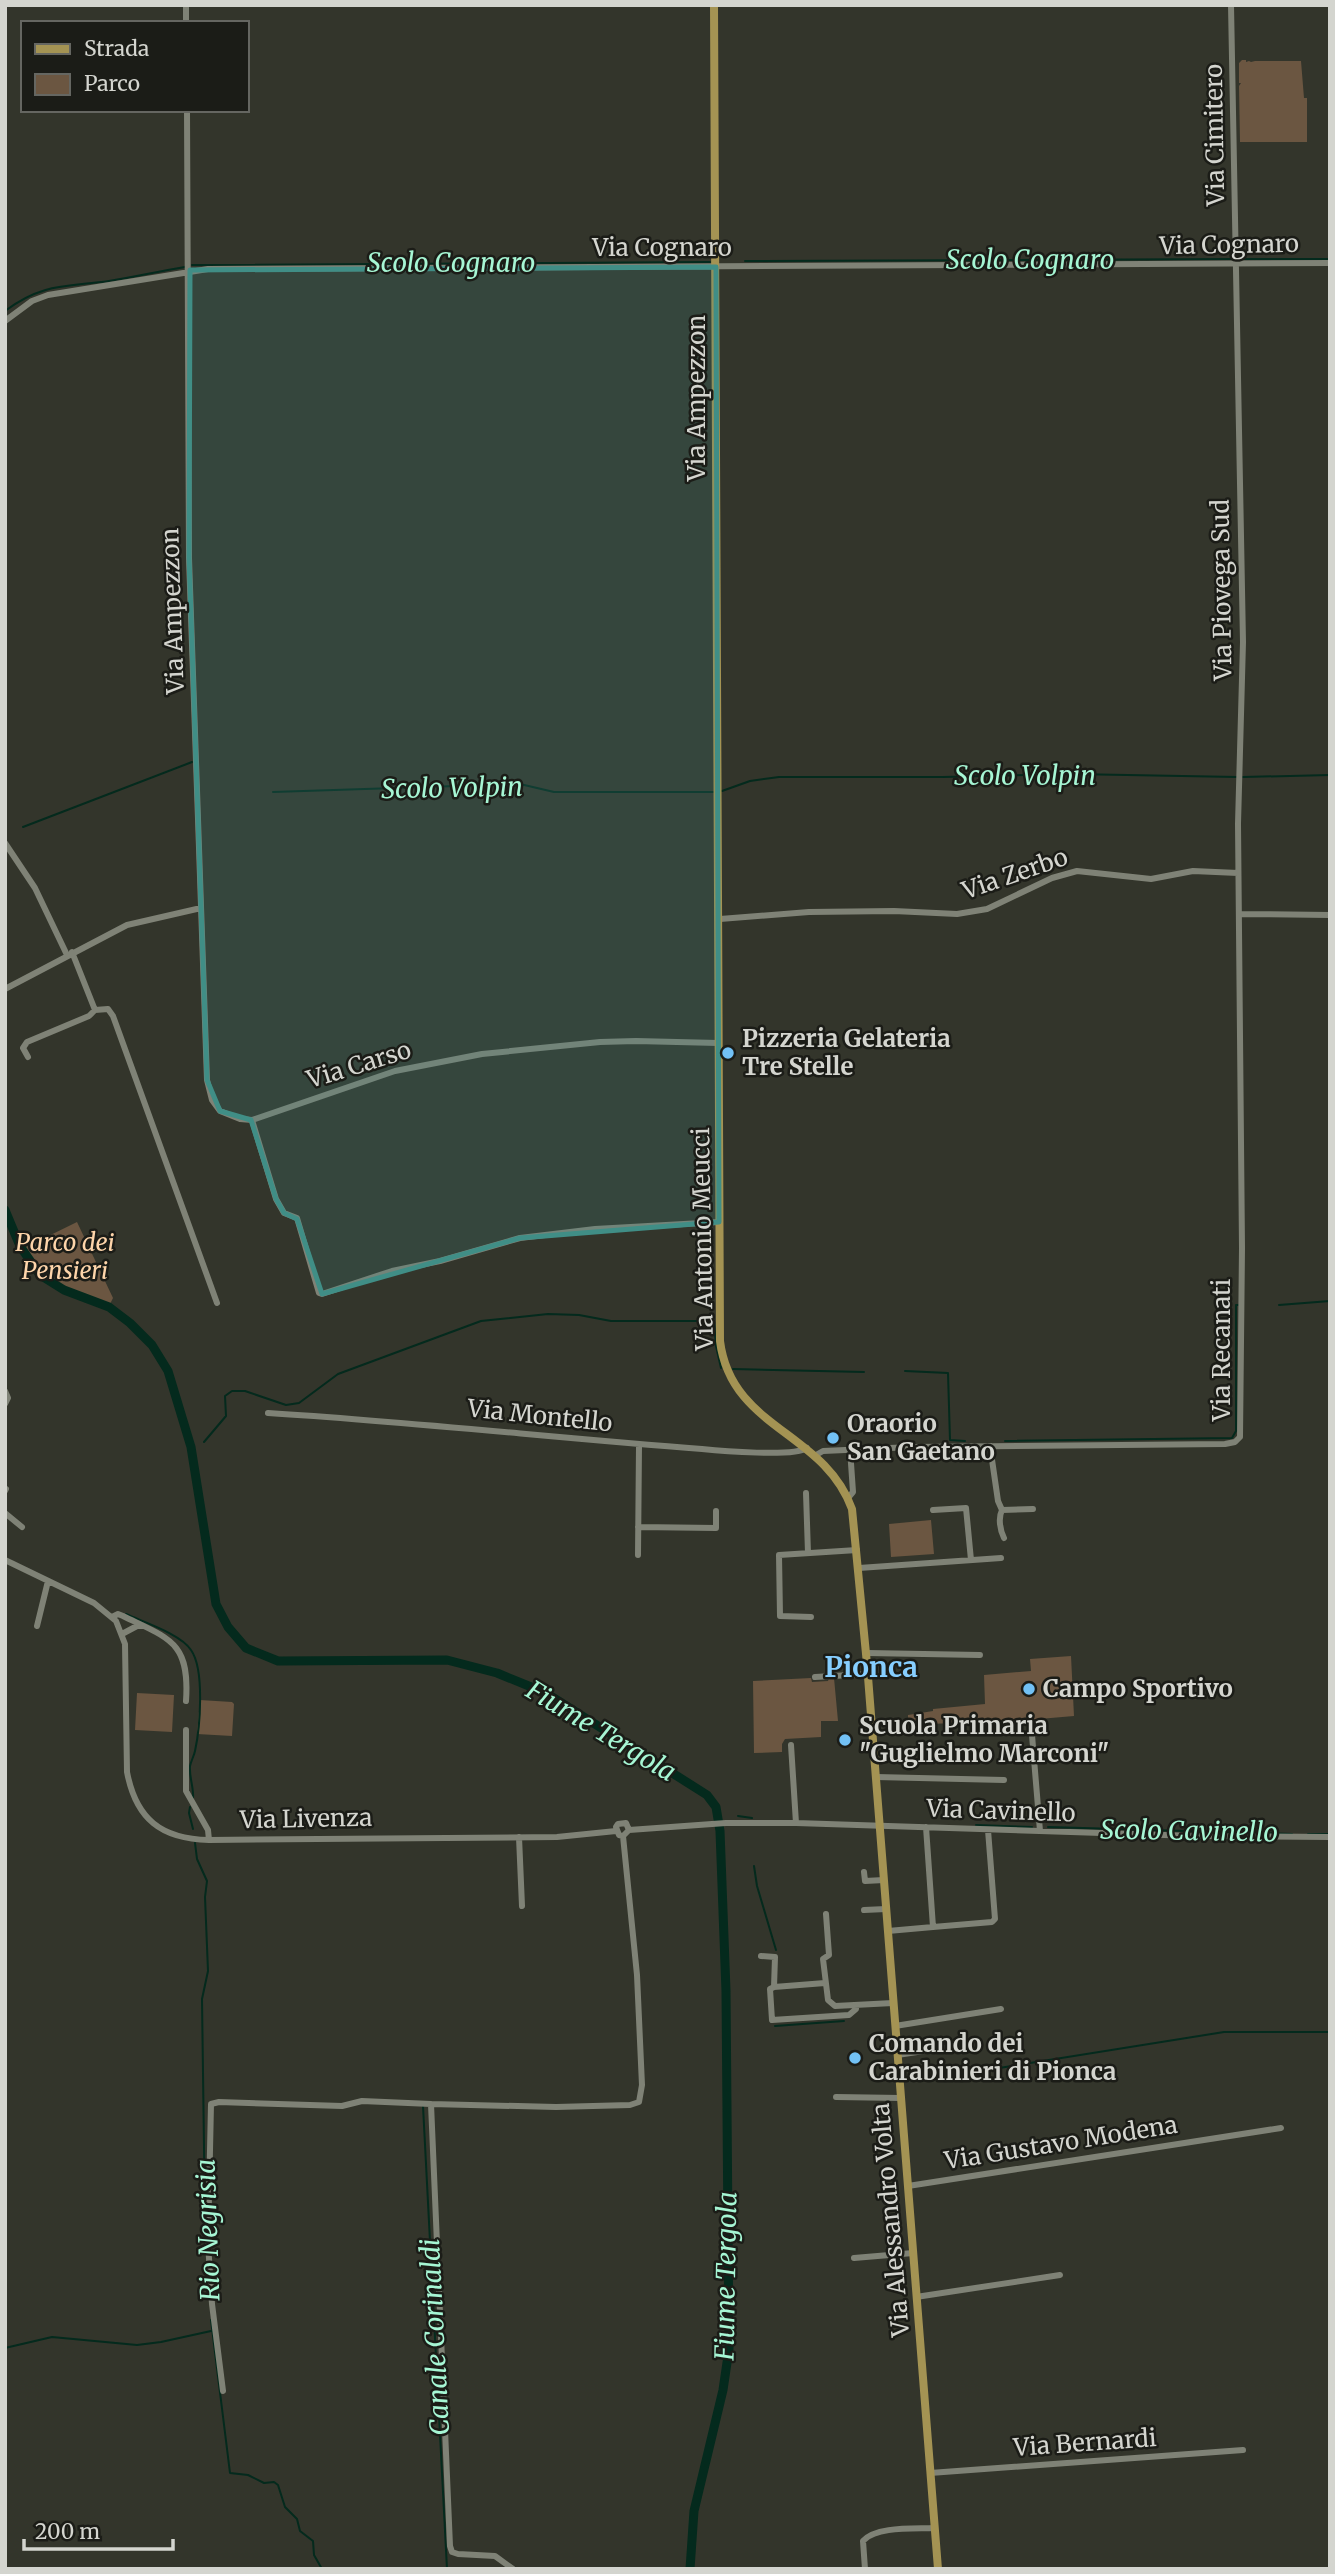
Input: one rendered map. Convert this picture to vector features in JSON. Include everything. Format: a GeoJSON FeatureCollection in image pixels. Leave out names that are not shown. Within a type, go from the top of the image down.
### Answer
{"type":"FeatureCollection","features":[{"type":"Feature","properties":{"kind":"main road","name":"Via Ampezzon"},"geometry":{"type":"LineString","coordinates":[[714,5],[718,791]]}},
{"type":"Feature","properties":{"kind":"main road","name":"Via Antonio Meucci"},"geometry":{"type":"LineString","coordinates":[[718,791],[720,1340],[726,1366],[736,1387],[750,1405],[816,1454],[835,1475],[848,1498],[855,1522],[880,1826]]}},
{"type":"Feature","properties":{"kind":"main road","name":"Via Alessandro Volta"},"geometry":{"type":"LineString","coordinates":[[880,1826],[938,2569]]}},
{"type":"Feature","properties":{"kind":"street","name":"Via Cimitero"},"geometry":{"type":"LineString","coordinates":[[1231,5],[1237,265]]}},
{"type":"Feature","properties":{"kind":"street","name":"Via Ampezzon"},"geometry":{"type":"LineString","coordinates":[[187,112],[190,270],[189,558],[201,908]]}},
{"type":"Feature","properties":{"kind":"street","name":"Via Cognaro"},"geometry":{"type":"LineString","coordinates":[[5,321],[32,301],[48,295],[190,270],[1330,263]]}},
{"type":"Feature","properties":{"kind":"street","name":"Via Piovega Sud"},"geometry":{"type":"LineString","coordinates":[[1237,265],[1243,671],[1238,873],[1240,914]]}},
{"type":"Feature","properties":{"kind":"street"},"geometry":{"type":"LineString","coordinates":[[5,843],[35,888],[95,1010]]}},
{"type":"Feature","properties":{"kind":"street","name":"Via Zerbo"},"geometry":{"type":"LineString","coordinates":[[720,919],[809,912],[965,913],[987,909],[1052,878],[1077,871],[1152,879],[1193,871],[1238,873]]}},
{"type":"Feature","properties":{"kind":"street"},"geometry":{"type":"LineString","coordinates":[[5,989],[69,953],[127,925],[201,908],[207,1080],[212,1100],[220,1111],[240,1119],[252,1120],[276,1199],[284,1213],[297,1218],[319,1293],[322,1294],[393,1271],[440,1261],[520,1238],[595,1229],[719,1222]]}},
{"type":"Feature","properties":{"kind":"street"},"geometry":{"type":"LineString","coordinates":[[1240,914],[1330,915]]}},
{"type":"Feature","properties":{"kind":"street","name":"Via Recanati"},"geometry":{"type":"LineString","coordinates":[[816,1454],[850,1449],[1225,1444],[1236,1442],[1240,1437],[1240,914]]}},
{"type":"Feature","properties":{"kind":"street"},"geometry":{"type":"LineString","coordinates":[[28,1057],[23,1048],[27,1042],[89,1016],[95,1010],[108,1009],[113,1016],[217,1303]]}},
{"type":"Feature","properties":{"kind":"street","name":"Via Carso"},"geometry":{"type":"LineString","coordinates":[[252,1120],[395,1071],[482,1054],[600,1042],[718,1043]]}},
{"type":"Feature","properties":{"kind":"street"},"geometry":{"type":"LineString","coordinates":[[5,1391],[8,1398],[5,1404]]}},
{"type":"Feature","properties":{"kind":"street","name":"Via Montello"},"geometry":{"type":"LineString","coordinates":[[268,1413],[522,1432],[639,1446],[756,1452],[797,1452],[807,1448]]}},
{"type":"Feature","properties":{"kind":"street"},"geometry":{"type":"LineString","coordinates":[[638,1555],[639,1446]]}},
{"type":"Feature","properties":{"kind":"street"},"geometry":{"type":"LineString","coordinates":[[990,1446],[1002,1510],[1000,1515],[1004,1538]]}},
{"type":"Feature","properties":{"kind":"street"},"geometry":{"type":"LineString","coordinates":[[848,1498],[853,1488],[850,1449]]}},
{"type":"Feature","properties":{"kind":"street"},"geometry":{"type":"LineString","coordinates":[[806,1493],[808,1553]]}},
{"type":"Feature","properties":{"kind":"street"},"geometry":{"type":"LineString","coordinates":[[933,1510],[966,1508],[971,1560]]}},
{"type":"Feature","properties":{"kind":"street"},"geometry":{"type":"LineString","coordinates":[[1002,1510],[1032,1509]]}},
{"type":"Feature","properties":{"kind":"street"},"geometry":{"type":"LineString","coordinates":[[638,1528],[716,1528],[716,1511]]}},
{"type":"Feature","properties":{"kind":"street"},"geometry":{"type":"LineString","coordinates":[[5,1513],[22,1527]]}},
{"type":"Feature","properties":{"kind":"street"},"geometry":{"type":"LineString","coordinates":[[811,1617],[780,1616],[779,1555],[857,1550]]}},
{"type":"Feature","properties":{"kind":"street"},"geometry":{"type":"LineString","coordinates":[[859,1568],[1001,1558]]}},
{"type":"Feature","properties":{"kind":"street"},"geometry":{"type":"LineString","coordinates":[[5,1560],[94,1602],[112,1617],[125,1644],[127,1772],[131,1791],[141,1812],[157,1826],[180,1837],[209,1840]]}},
{"type":"Feature","properties":{"kind":"street"},"geometry":{"type":"LineString","coordinates":[[37,1626],[48,1581]]}},
{"type":"Feature","properties":{"kind":"street"},"geometry":{"type":"LineString","coordinates":[[112,1617],[118,1614],[145,1626],[164,1636],[180,1652],[187,1673],[186,1701]]}},
{"type":"Feature","properties":{"kind":"street"},"geometry":{"type":"LineString","coordinates":[[122,1634],[136,1626],[145,1626]]}},
{"type":"Feature","properties":{"kind":"street"},"geometry":{"type":"LineString","coordinates":[[867,1653],[980,1655]]}},
{"type":"Feature","properties":{"kind":"street"},"geometry":{"type":"LineString","coordinates":[[815,1677],[868,1674]]}},
{"type":"Feature","properties":{"kind":"street","name":"Via Livenza"},"geometry":{"type":"LineString","coordinates":[[186,1730],[186,1791],[208,1830],[209,1840],[557,1837],[616,1831],[616,1827],[622,1822],[629,1830],[726,1823],[880,1826]]}},
{"type":"Feature","properties":{"kind":"street"},"geometry":{"type":"LineString","coordinates":[[1032,1735],[1040,1831]]}},
{"type":"Feature","properties":{"kind":"street"},"geometry":{"type":"LineString","coordinates":[[791,1745],[796,1823]]}},
{"type":"Feature","properties":{"kind":"street"},"geometry":{"type":"LineString","coordinates":[[876,1777],[1004,1780]]}},
{"type":"Feature","properties":{"kind":"street","name":"Via Cavinello"},"geometry":{"type":"LineString","coordinates":[[880,1826],[1330,1837]]}},
{"type":"Feature","properties":{"kind":"street"},"geometry":{"type":"LineString","coordinates":[[926,1828],[933,1927]]}},
{"type":"Feature","properties":{"kind":"street"},"geometry":{"type":"LineString","coordinates":[[623,1836],[629,1830]]}},
{"type":"Feature","properties":{"kind":"street"},"geometry":{"type":"LineString","coordinates":[[888,1931],[992,1922],[995,1919],[988,1830]]}},
{"type":"Feature","properties":{"kind":"street"},"geometry":{"type":"LineString","coordinates":[[223,2391],[212,2304],[208,2243],[211,2104],[219,2102],[342,2106],[362,2101],[556,2107],[630,2105],[639,2102],[642,2085],[637,1975],[623,1836],[616,1831]]}},
{"type":"Feature","properties":{"kind":"street"},"geometry":{"type":"LineString","coordinates":[[519,1837],[522,1906]]}},
{"type":"Feature","properties":{"kind":"street"},"geometry":{"type":"LineString","coordinates":[[863,1872],[864,1881],[884,1880]]}},
{"type":"Feature","properties":{"kind":"street"},"geometry":{"type":"LineString","coordinates":[[864,1910],[886,1909]]}},
{"type":"Feature","properties":{"kind":"street"},"geometry":{"type":"LineString","coordinates":[[826,1914],[829,1955],[823,1959],[826,1997],[832,2005],[893,2003]]}},
{"type":"Feature","properties":{"kind":"street"},"geometry":{"type":"LineString","coordinates":[[761,1956],[775,1956],[774,1987]]}},
{"type":"Feature","properties":{"kind":"street"},"geometry":{"type":"LineString","coordinates":[[825,1983],[770,1989],[770,2017],[774,2021],[850,2015],[856,2005]]}},
{"type":"Feature","properties":{"kind":"street"},"geometry":{"type":"LineString","coordinates":[[895,2026],[1001,2009]]}},
{"type":"Feature","properties":{"kind":"street"},"geometry":{"type":"LineString","coordinates":[[897,2056],[951,2047]]}},
{"type":"Feature","properties":{"kind":"street"},"geometry":{"type":"LineString","coordinates":[[836,2097],[901,2098]]}},
{"type":"Feature","properties":{"kind":"street"},"geometry":{"type":"LineString","coordinates":[[431,2104],[450,2546],[452,2552],[458,2554],[495,2556],[513,2569]]}},
{"type":"Feature","properties":{"kind":"street","name":"Via Gustavo Modena"},"geometry":{"type":"LineString","coordinates":[[908,2186],[1281,2128]]}},
{"type":"Feature","properties":{"kind":"street"},"geometry":{"type":"LineString","coordinates":[[854,2258],[913,2253]]}},
{"type":"Feature","properties":{"kind":"street"},"geometry":{"type":"LineString","coordinates":[[916,2297],[1060,2275]]}},
{"type":"Feature","properties":{"kind":"street","name":"Via Bernardi"},"geometry":{"type":"LineString","coordinates":[[930,2473],[1243,2450]]}},
{"type":"Feature","properties":{"kind":"street"},"geometry":{"type":"LineString","coordinates":[[865,2569],[863,2541],[870,2535],[906,2528],[934,2528]]}},
{"type":"Feature","properties":{"kind":"highlighted area"},"geometry":{"type":"Polygon","coordinates":[[[716,267],[719,1222],[520,1238],[322,1294],[297,1219],[284,1213],[276,1199],[251,1120],[220,1111],[207,1080],[189,558],[190,270],[716,267]]]}},
{"type":"Feature","properties":{"kind":"green space"},"geometry":{"type":"Polygon","coordinates":[[[1242,60],[1301,61],[1304,98],[1307,98],[1307,142],[1240,142],[1239,63],[1242,60]]]}},
{"type":"Feature","properties":{"kind":"green space","name":"Parco dei Pensieri"},"geometry":{"type":"Polygon","coordinates":[[[77,1222],[113,1298],[109,1306],[65,1289],[41,1272],[24,1248],[77,1222]]]}},
{"type":"Feature","properties":{"kind":"green space"},"geometry":{"type":"Polygon","coordinates":[[[931,1520],[934,1554],[891,1557],[889,1524],[931,1520]]]}},
{"type":"Feature","properties":{"kind":"green space","name":"Campo Sportivo"},"geometry":{"type":"Polygon","coordinates":[[[1071,1656],[1074,1716],[957,1726],[953,1723],[908,1725],[908,1715],[933,1709],[985,1704],[984,1675],[1031,1671],[1030,1659],[1071,1656]]]}},
{"type":"Feature","properties":{"kind":"green space"},"geometry":{"type":"Polygon","coordinates":[[[811,1678],[812,1682],[834,1678],[838,1721],[821,1721],[821,1737],[785,1739],[782,1752],[754,1753],[753,1681],[811,1678]]]}},
{"type":"Feature","properties":{"kind":"green space"},"geometry":{"type":"Polygon","coordinates":[[[137,1693],[174,1695],[172,1732],[135,1730],[137,1693]]]}},
{"type":"Feature","properties":{"kind":"green space"},"geometry":{"type":"Polygon","coordinates":[[[200,1700],[234,1704],[232,1736],[197,1734],[200,1700]]]}},
{"type":"Feature","properties":{"kind":"waterway","name":"Scolo Cognaro"},"geometry":{"type":"LineString","coordinates":[[745,261],[1232,259]]}},
{"type":"Feature","properties":{"kind":"waterway","name":"Scolo Cognaro"},"geometry":{"type":"LineString","coordinates":[[1239,259],[1330,259]]}},
{"type":"Feature","properties":{"kind":"waterway","name":"Scolo Cognaro"},"geometry":{"type":"LineString","coordinates":[[192,265],[710,262]]}},
{"type":"Feature","properties":{"kind":"waterway","name":"Scolo Cognaro"},"geometry":{"type":"LineString","coordinates":[[5,311],[31,295],[55,288],[185,267]]}},
{"type":"Feature","properties":{"kind":"waterway","name":"Scolo Volpin"},"geometry":{"type":"LineString","coordinates":[[23,827],[192,762]]}},
{"type":"Feature","properties":{"kind":"waterway","name":"Scolo Volpin"},"geometry":{"type":"LineString","coordinates":[[722,791],[750,781],[779,777],[1072,774],[1237,777]]}},
{"type":"Feature","properties":{"kind":"waterway","name":"Scolo Volpin"},"geometry":{"type":"LineString","coordinates":[[1243,777],[1330,775]]}},
{"type":"Feature","properties":{"kind":"waterway","name":"Scolo Volpin"},"geometry":{"type":"LineString","coordinates":[[273,792],[520,784],[554,792],[714,792]]}},
{"type":"Feature","properties":{"kind":"waterway","name":"Fiume Tergola"},"geometry":{"type":"LineString","coordinates":[[5,1210],[20,1246],[40,1275],[64,1290],[109,1307],[152,1345],[168,1371],[191,1447],[216,1604],[228,1627],[246,1648],[278,1661],[447,1660],[497,1673],[546,1693],[707,1795],[716,1807],[720,1831],[726,1991],[729,2349],[723,2390],[694,2511],[690,2569]]}},
{"type":"Feature","properties":{"kind":"waterway"},"geometry":{"type":"LineString","coordinates":[[1279,1305],[1330,1301]]}},
{"type":"Feature","properties":{"kind":"waterway"},"geometry":{"type":"LineString","coordinates":[[1005,1441],[1232,1438],[1236,1431],[1238,1305]]}},
{"type":"Feature","properties":{"kind":"waterway"},"geometry":{"type":"LineString","coordinates":[[204,1442],[226,1416],[225,1396],[232,1391],[245,1391],[286,1405],[299,1403],[338,1374],[481,1321],[548,1314],[579,1315],[611,1321],[714,1321],[721,1368]]}},
{"type":"Feature","properties":{"kind":"waterway"},"geometry":{"type":"LineString","coordinates":[[733,1369],[864,1372]]}},
{"type":"Feature","properties":{"kind":"waterway"},"geometry":{"type":"LineString","coordinates":[[905,1371],[948,1373],[950,1440],[965,1441]]}},
{"type":"Feature","properties":{"kind":"waterway","name":"Rio Negrisia"},"geometry":{"type":"LineString","coordinates":[[126,1614],[179,1639],[191,1650],[195,1659],[200,1685],[200,1714],[195,1753],[190,1766],[193,1798]]}},
{"type":"Feature","properties":{"kind":"waterway","name":"Rio Negrisia"},"geometry":{"type":"LineString","coordinates":[[190,1807],[193,1829]]}},
{"type":"Feature","properties":{"kind":"waterway","name":"Scolo Cavinello"},"geometry":{"type":"LineString","coordinates":[[738,1816],[752,1818]]}},
{"type":"Feature","properties":{"kind":"waterway","name":"Scolo Cavinello"},"geometry":{"type":"LineString","coordinates":[[976,1825],[1032,1827]]}},
{"type":"Feature","properties":{"kind":"waterway","name":"Scolo Cavinello"},"geometry":{"type":"LineString","coordinates":[[1048,1827],[1292,1834]]}},
{"type":"Feature","properties":{"kind":"waterway","name":"Scolo Cavinello"},"geometry":{"type":"LineString","coordinates":[[1308,1834],[1330,1834]]}},
{"type":"Feature","properties":{"kind":"waterway","name":"Rio Negrisia"},"geometry":{"type":"LineString","coordinates":[[195,1843],[197,1859],[207,1881],[205,1897],[208,1971],[202,1999],[205,2220]]}},
{"type":"Feature","properties":{"kind":"waterway"},"geometry":{"type":"LineString","coordinates":[[754,1866],[757,1886],[776,1950]]}},
{"type":"Feature","properties":{"kind":"waterway"},"geometry":{"type":"LineString","coordinates":[[775,2026],[844,2021]]}},
{"type":"Feature","properties":{"kind":"waterway"},"geometry":{"type":"LineString","coordinates":[[993,2069],[1224,2032],[1330,2032]]}},
{"type":"Feature","properties":{"kind":"waterway","name":"Canale Corinaldi"},"geometry":{"type":"LineString","coordinates":[[423,2106],[447,2569]]}},
{"type":"Feature","properties":{"kind":"waterway","name":"Rio Negrisia"},"geometry":{"type":"LineString","coordinates":[[206,2264],[208,2297]]}},
{"type":"Feature","properties":{"kind":"waterway","name":"Rio Negrisia"},"geometry":{"type":"LineString","coordinates":[[211,2320],[230,2473],[248,2475],[264,2483],[274,2482],[278,2485],[285,2507],[297,2519],[300,2531],[313,2541],[314,2555],[322,2569]]}},
{"type":"Feature","properties":{"kind":"waterway"},"geometry":{"type":"LineString","coordinates":[[5,2348],[52,2337],[137,2345],[211,2331]]}},
{"type":"Feature","properties":{"kind":"place","name":"Pizzeria Gelateria Tre Stelle"},"geometry":{"type":"Point","coordinates":[728,1053]}},
{"type":"Feature","properties":{"kind":"place","name":"Oraorio San Gaetano"},"geometry":{"type":"Point","coordinates":[833,1438]}},
{"type":"Feature","properties":{"kind":"place","name":"Campo Sportivo"},"geometry":{"type":"Point","coordinates":[1029,1689]}},
{"type":"Feature","properties":{"kind":"place","name":"Scuola Primaria \"Guglielmo Marconi\""},"geometry":{"type":"Point","coordinates":[845,1740]}},
{"type":"Feature","properties":{"kind":"place","name":"Comando dei Carabinieri di Pionca"},"geometry":{"type":"Point","coordinates":[855,2058]}},
{"type":"Feature","properties":{"kind":"district","name":"Pionca"},"geometry":{"type":"Point","coordinates":[871,1667]}}]}
